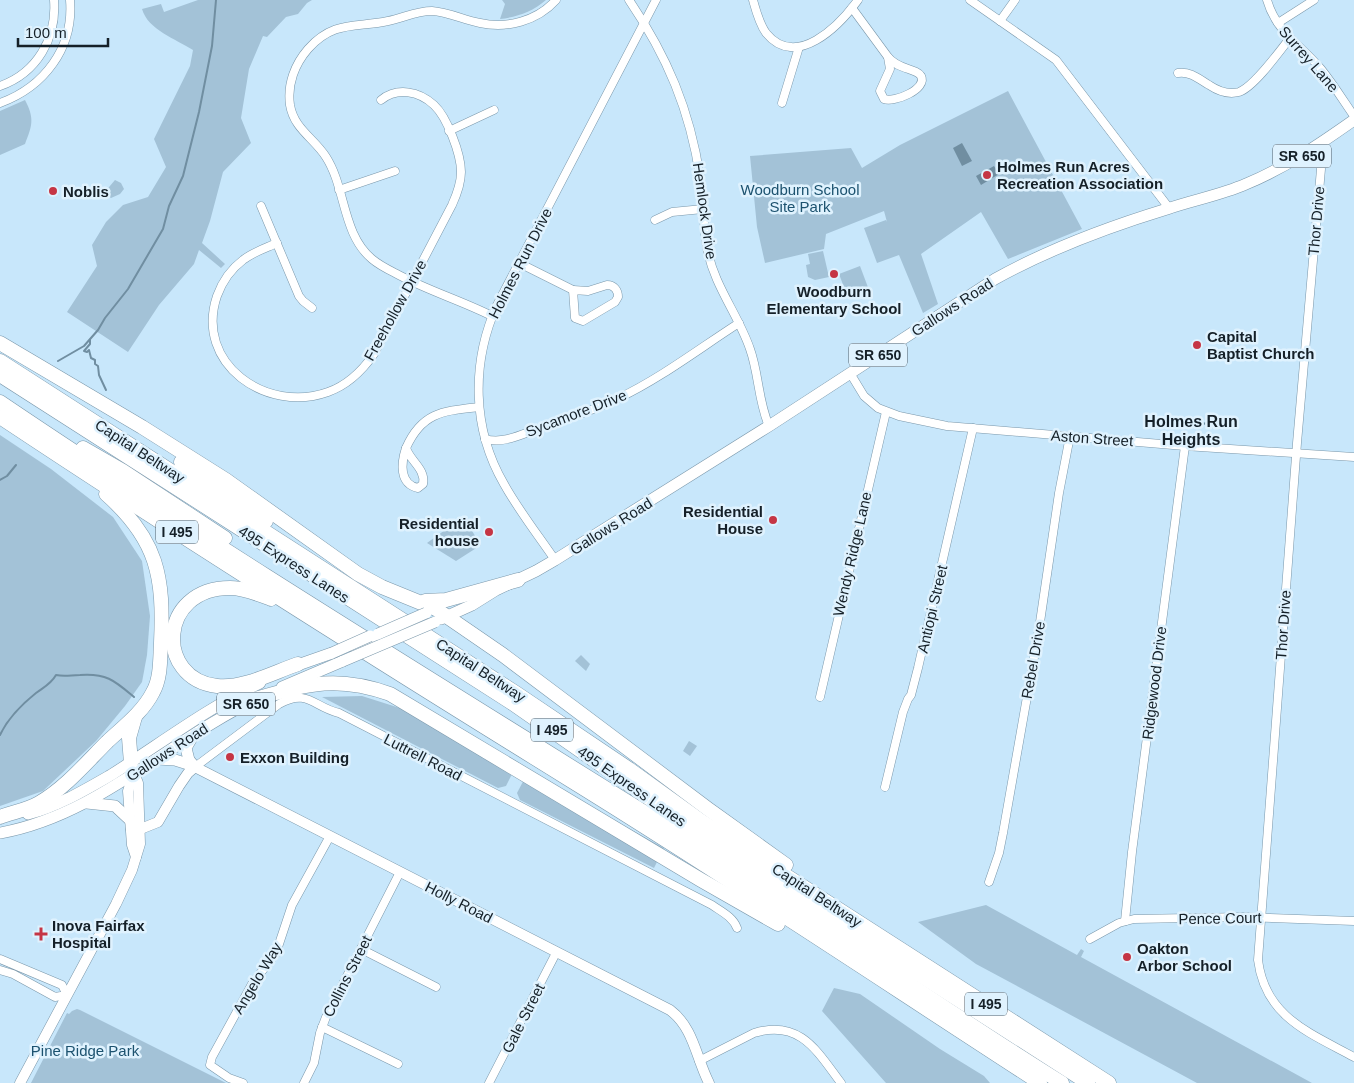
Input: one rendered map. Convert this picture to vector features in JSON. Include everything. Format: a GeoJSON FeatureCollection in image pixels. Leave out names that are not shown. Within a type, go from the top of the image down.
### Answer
{"type":"FeatureCollection","features":[{"type":"Feature","properties":{"kind":"highway"},"geometry":{"type":"LineString","coordinates":[[0,343],[226,480],[331,556],[382,587],[418,600],[432,602],[446,600],[518,580]]}},
{"type":"Feature","properties":{"kind":"highway","name":"Capital Beltway"},"geometry":{"type":"LineString","coordinates":[[0,361],[516,693],[629,768],[701,821],[1108,1083]]}},
{"type":"Feature","properties":{"kind":"highway"},"geometry":{"type":"LineString","coordinates":[[6,379],[102,450],[372,633]]}},
{"type":"Feature","properties":{"kind":"highway","name":"495 Express Lanes"},"geometry":{"type":"LineString","coordinates":[[6,379],[512,703],[703,836],[1088,1083]]}},
{"type":"Feature","properties":{"kind":"highway"},"geometry":{"type":"LineString","coordinates":[[72,386],[516,693]]}},
{"type":"Feature","properties":{"kind":"highway"},"geometry":{"type":"LineString","coordinates":[[0,398],[123,471],[372,633]]}},
{"type":"Feature","properties":{"kind":"highway","name":"495 Express Lanes"},"geometry":{"type":"LineString","coordinates":[[0,402],[134,491],[482,713],[713,855],[1062,1083]]}},
{"type":"Feature","properties":{"kind":"highway","name":"I 495"},"geometry":{"type":"LineString","coordinates":[[0,417],[295,608],[434,697],[587,791],[1040,1083]]}},
{"type":"Feature","properties":{"kind":"highway"},"geometry":{"type":"LineString","coordinates":[[0,819],[29,808],[52,794],[135,717],[153,693],[160,665],[162,614],[160,582],[157,567],[148,544],[126,514],[98,487],[58,456]]}},
{"type":"Feature","properties":{"kind":"highway"},"geometry":{"type":"LineString","coordinates":[[295,608],[241,589],[211,590],[195,596],[185,605],[176,619],[173,638],[178,659],[183,668],[196,679],[206,684],[218,686],[243,684],[298,664]]}},
{"type":"Feature","properties":{"kind":"highway"},"geometry":{"type":"LineString","coordinates":[[418,600],[436,615],[503,655],[708,809],[789,867],[863,925]]}},
{"type":"Feature","properties":{"kind":"highway"},"geometry":{"type":"LineString","coordinates":[[255,699],[312,684],[334,682],[357,684],[390,694],[701,880],[790,931],[875,976]]}},
{"type":"Feature","properties":{"kind":"highway"},"geometry":{"type":"LineString","coordinates":[[132,768],[128,738],[135,717]]}},
{"type":"Feature","properties":{"kind":"main road","name":"Gallows Road"},"geometry":{"type":"LineString","coordinates":[[0,833],[44,822],[87,803],[224,702],[298,664],[332,653],[372,633],[472,605],[496,590],[555,560],[769,426],[1014,268],[1073,242],[1169,208],[1245,185],[1316,147],[1354,120]]}},
{"type":"Feature","properties":{"kind":"main road","name":"Gallows Road"},"geometry":{"type":"LineString","coordinates":[[0,819],[33,812],[60,802],[132,768],[157,759],[223,716],[255,699],[343,661],[372,633]]}},
{"type":"Feature","properties":{"kind":"main road"},"geometry":{"type":"LineString","coordinates":[[195,767],[189,760],[186,748],[196,733]]}},
{"type":"Feature","properties":{"kind":"main road"},"geometry":{"type":"LineString","coordinates":[[157,759],[175,760],[195,767]]}},
{"type":"Feature","properties":{"kind":"main road"},"geometry":{"type":"LineString","coordinates":[[87,803],[114,806],[134,826]]}},
{"type":"Feature","properties":{"kind":"street"},"geometry":{"type":"LineString","coordinates":[[0,86],[26,71],[42,54],[53,27],[54,0]]}},
{"type":"Feature","properties":{"kind":"street"},"geometry":{"type":"LineString","coordinates":[[0,102],[21,94],[35,84],[55,62],[68,31],[70,0]]}},
{"type":"Feature","properties":{"kind":"street"},"geometry":{"type":"LineString","coordinates":[[492,316],[411,282],[379,264],[360,246],[353,232],[326,157],[300,128],[291,108],[290,90],[294,72],[302,56],[318,40],[334,30],[385,22],[420,12],[440,12],[491,25],[508,24],[535,16],[556,0]]}},
{"type":"Feature","properties":{"kind":"street","name":"Hemlock Drive"},"geometry":{"type":"LineString","coordinates":[[629,0],[644,22],[669,68],[686,109],[697,153],[705,233],[711,262],[723,294],[739,323],[751,351],[757,373],[761,404],[769,426]]}},
{"type":"Feature","properties":{"kind":"street","name":"Holmes Run Drive"},"geometry":{"type":"LineString","coordinates":[[555,560],[504,484],[490,455],[479,407],[478,378],[480,362],[486,332],[492,316],[656,0]]}},
{"type":"Feature","properties":{"kind":"street"},"geometry":{"type":"LineString","coordinates":[[753,0],[762,26],[770,37],[784,45],[799,47],[812,44],[822,38],[858,0]]}},
{"type":"Feature","properties":{"kind":"street"},"geometry":{"type":"LineString","coordinates":[[970,0],[1045,52],[1064,68],[1169,208]]}},
{"type":"Feature","properties":{"kind":"street"},"geometry":{"type":"LineString","coordinates":[[1000,21],[1015,0]]}},
{"type":"Feature","properties":{"kind":"street","name":"Surrey Lane"},"geometry":{"type":"LineString","coordinates":[[1267,0],[1278,23],[1321,69],[1354,116]]}},
{"type":"Feature","properties":{"kind":"street"},"geometry":{"type":"LineString","coordinates":[[1278,23],[1314,0]]}},
{"type":"Feature","properties":{"kind":"street"},"geometry":{"type":"LineString","coordinates":[[852,8],[888,57],[898,67],[917,72],[922,77],[918,88],[892,101],[884,99],[880,91],[890,69],[888,57]]}},
{"type":"Feature","properties":{"kind":"street"},"geometry":{"type":"LineString","coordinates":[[1178,73],[1192,74],[1213,88],[1225,93],[1240,91],[1246,88],[1263,71],[1290,38]]}},
{"type":"Feature","properties":{"kind":"street"},"geometry":{"type":"LineString","coordinates":[[782,103],[799,47]]}},
{"type":"Feature","properties":{"kind":"street","name":"Freehollow Drive"},"geometry":{"type":"LineString","coordinates":[[277,243],[251,254],[231,271],[219,290],[215,302],[213,320],[217,344],[227,364],[248,384],[269,394],[292,398],[314,396],[338,388],[353,378],[374,354],[452,205],[460,185],[461,163],[459,154],[437,108],[422,96],[406,92],[397,92],[381,100]]}},
{"type":"Feature","properties":{"kind":"street"},"geometry":{"type":"LineString","coordinates":[[449,131],[494,110]]}},
{"type":"Feature","properties":{"kind":"street","name":"Thor Drive"},"geometry":{"type":"LineString","coordinates":[[1316,147],[1320,169],[1258,943],[1259,969],[1271,1000],[1286,1017],[1295,1025],[1354,1057]]}},
{"type":"Feature","properties":{"kind":"street"},"geometry":{"type":"LineString","coordinates":[[339,190],[396,171]]}},
{"type":"Feature","properties":{"kind":"street"},"geometry":{"type":"LineString","coordinates":[[262,206],[300,296],[312,308]]}},
{"type":"Feature","properties":{"kind":"street"},"geometry":{"type":"LineString","coordinates":[[655,220],[672,212],[703,209]]}},
{"type":"Feature","properties":{"kind":"street"},"geometry":{"type":"LineString","coordinates":[[518,263],[573,290],[588,291],[610,285],[617,290],[618,297],[615,302],[580,321],[574,315],[573,290]]}},
{"type":"Feature","properties":{"kind":"street","name":"Sycamore Drive"},"geometry":{"type":"LineString","coordinates":[[485,439],[491,441],[504,440],[572,418],[620,398],[739,323]]}},
{"type":"Feature","properties":{"kind":"street","name":"Aston Street"},"geometry":{"type":"LineString","coordinates":[[850,373],[864,396],[886,412],[947,426],[1185,446],[1354,457]]}},
{"type":"Feature","properties":{"kind":"street"},"geometry":{"type":"LineString","coordinates":[[406,448],[410,458],[424,477],[423,484],[418,488],[410,484],[404,476],[402,464],[406,448],[415,430],[428,418],[447,410],[479,407]]}},
{"type":"Feature","properties":{"kind":"street","name":"Wendy Ridge Lane"},"geometry":{"type":"LineString","coordinates":[[820,697],[886,412]]}},
{"type":"Feature","properties":{"kind":"street","name":"Antiopi Street"},"geometry":{"type":"LineString","coordinates":[[885,787],[903,712],[911,695],[918,668],[973,428]]}},
{"type":"Feature","properties":{"kind":"street","name":"Rebel Drive"},"geometry":{"type":"LineString","coordinates":[[989,882],[1003,833],[1039,629],[1059,492],[1070,436]]}},
{"type":"Feature","properties":{"kind":"street","name":"Ridgewood Drive"},"geometry":{"type":"LineString","coordinates":[[1125,921],[1132,852],[1185,446]]}},
{"type":"Feature","properties":{"kind":"street","name":"Luttrell Road"},"geometry":{"type":"LineString","coordinates":[[134,826],[158,822],[179,786],[195,767],[279,704],[292,698],[306,699],[339,713],[411,749],[712,906],[735,922],[737,928]]}},
{"type":"Feature","properties":{"kind":"street","name":"Holly Road"},"geometry":{"type":"LineString","coordinates":[[195,767],[670,1010],[688,1030],[709,1083]]}},
{"type":"Feature","properties":{"kind":"street"},"geometry":{"type":"LineString","coordinates":[[20,1083],[130,876],[140,844],[134,826],[138,782],[132,768]]}},
{"type":"Feature","properties":{"kind":"street","name":"Angelo Way"},"geometry":{"type":"LineString","coordinates":[[243,1083],[229,1078],[210,1066],[212,1057],[252,984],[276,953],[292,905],[330,836]]}},
{"type":"Feature","properties":{"kind":"street","name":"Collins Street"},"geometry":{"type":"LineString","coordinates":[[304,1083],[314,1063],[322,1027],[400,872]]}},
{"type":"Feature","properties":{"kind":"street","name":"Pence Court"},"geometry":{"type":"LineString","coordinates":[[1090,939],[1125,921],[1260,917],[1354,921]]}},
{"type":"Feature","properties":{"kind":"street"},"geometry":{"type":"LineString","coordinates":[[361,949],[436,987]]}},
{"type":"Feature","properties":{"kind":"street","name":"Gale Street"},"geometry":{"type":"LineString","coordinates":[[489,1083],[556,952]]}},
{"type":"Feature","properties":{"kind":"street"},"geometry":{"type":"LineString","coordinates":[[0,959],[62,985],[67,995]]}},
{"type":"Feature","properties":{"kind":"street"},"geometry":{"type":"LineString","coordinates":[[0,970],[12,974],[55,997],[67,995]]}},
{"type":"Feature","properties":{"kind":"street"},"geometry":{"type":"LineString","coordinates":[[322,1027],[398,1064]]}},
{"type":"Feature","properties":{"kind":"street"},"geometry":{"type":"LineString","coordinates":[[699,1061],[754,1033],[780,1030],[796,1034],[810,1043],[841,1083]]}},
{"type":"Feature","properties":{"kind":"green space"},"geometry":{"type":"Polygon","coordinates":[[[198,0],[312,0],[298,14],[286,17],[267,37],[263,36],[249,69],[241,118],[251,143],[223,172],[202,243],[225,264],[221,268],[199,250],[194,264],[159,305],[128,352],[67,312],[97,266],[92,245],[106,222],[123,205],[148,197],[166,167],[154,139],[190,66],[193,50],[156,28],[150,23],[142,9],[161,4],[164,12],[198,0]]]}},
{"type":"Feature","properties":{"kind":"green space"},"geometry":{"type":"Polygon","coordinates":[[[502,0],[546,0],[524,13],[500,19],[505,4],[502,0]]]}},
{"type":"Feature","properties":{"kind":"green space","name":"Woodburn School Site Park"},"geometry":{"type":"Polygon","coordinates":[[[1008,91],[1082,229],[1008,259],[981,212],[921,254],[938,304],[923,313],[899,255],[877,263],[864,228],[886,220],[887,222],[884,211],[826,234],[824,249],[765,263],[757,227],[750,156],[851,148],[862,168],[900,145],[1008,91]]]}},
{"type":"Feature","properties":{"kind":"green space"},"geometry":{"type":"Polygon","coordinates":[[[25,100],[30,112],[31,122],[25,144],[0,155],[0,111],[25,100]]]}},
{"type":"Feature","properties":{"kind":"green space"},"geometry":{"type":"Polygon","coordinates":[[[115,180],[121,183],[124,189],[120,194],[111,198],[104,193],[115,180]]]}},
{"type":"Feature","properties":{"kind":"green space"},"geometry":{"type":"Polygon","coordinates":[[[823,251],[829,277],[815,280],[808,277],[806,265],[810,264],[808,254],[823,251]]]}},
{"type":"Feature","properties":{"kind":"green space"},"geometry":{"type":"Polygon","coordinates":[[[860,266],[869,290],[848,298],[839,274],[860,266]]]}},
{"type":"Feature","properties":{"kind":"green space"},"geometry":{"type":"Polygon","coordinates":[[[0,435],[51,469],[113,517],[142,561],[150,616],[147,655],[142,682],[125,706],[96,741],[43,791],[0,806],[0,435]]]}},
{"type":"Feature","properties":{"kind":"green space"},"geometry":{"type":"Polygon","coordinates":[[[463,517],[481,545],[456,561],[427,543],[463,517]]]}},
{"type":"Feature","properties":{"kind":"green space"},"geometry":{"type":"Polygon","coordinates":[[[581,655],[590,664],[586,671],[575,661],[581,655]]]}},
{"type":"Feature","properties":{"kind":"green space"},"geometry":{"type":"Polygon","coordinates":[[[362,696],[406,710],[516,766],[506,786],[498,788],[322,697],[362,696]]]}},
{"type":"Feature","properties":{"kind":"green space"},"geometry":{"type":"Polygon","coordinates":[[[689,741],[697,746],[690,756],[683,751],[689,741]]]}},
{"type":"Feature","properties":{"kind":"green space"},"geometry":{"type":"Polygon","coordinates":[[[528,772],[664,848],[654,868],[520,800],[517,793],[528,772]]]}},
{"type":"Feature","properties":{"kind":"green space"},"geometry":{"type":"Polygon","coordinates":[[[986,905],[1077,955],[1081,949],[1084,951],[1081,957],[1312,1083],[1197,1083],[976,964],[918,922],[986,905]]]}},
{"type":"Feature","properties":{"kind":"green space"},"geometry":{"type":"Polygon","coordinates":[[[834,988],[860,994],[940,1049],[984,1076],[990,1083],[886,1083],[822,1011],[834,988]]]}},
{"type":"Feature","properties":{"kind":"green space","name":"Pine Ridge Park"},"geometry":{"type":"Polygon","coordinates":[[[77,1009],[226,1083],[31,1083],[67,1013],[69,1014],[77,1009]]]}},
{"type":"Feature","properties":{"kind":"shaded area"},"geometry":{"type":"Polygon","coordinates":[[[962,143],[972,161],[962,166],[953,148],[962,143]]]}},
{"type":"Feature","properties":{"kind":"shaded area","name":"Holmes Run Acres Recreation Association"},"geometry":{"type":"Polygon","coordinates":[[[994,166],[999,174],[981,185],[976,176],[994,166]]]}},
{"type":"Feature","properties":{"kind":"waterway"},"geometry":{"type":"LineString","coordinates":[[58,361],[84,346],[98,330],[128,289],[163,229],[169,206],[183,176],[199,112],[212,46],[216,0]]}},
{"type":"Feature","properties":{"kind":"waterway"},"geometry":{"type":"LineString","coordinates":[[90,340],[90,344],[84,351],[87,352],[89,350],[91,358],[95,360],[106,390]]}},
{"type":"Feature","properties":{"kind":"waterway"},"geometry":{"type":"LineString","coordinates":[[1177,427],[1198,426],[1206,423]]}},
{"type":"Feature","properties":{"kind":"waterway"},"geometry":{"type":"LineString","coordinates":[[0,480],[7,476],[16,465]]}},
{"type":"Feature","properties":{"kind":"waterway"},"geometry":{"type":"LineString","coordinates":[[0,735],[15,712],[50,683],[56,675],[97,675],[116,682],[134,697]]}},
{"type":"Feature","properties":{"kind":"place","name":"Holmes Run Acres Recreation Association"},"geometry":{"type":"Point","coordinates":[987,175]}},
{"type":"Feature","properties":{"kind":"place","name":"Noblis"},"geometry":{"type":"Point","coordinates":[53,191]}},
{"type":"Feature","properties":{"kind":"place","name":"Woodburn Elementary School"},"geometry":{"type":"Point","coordinates":[834,274]}},
{"type":"Feature","properties":{"kind":"place","name":"Capital Baptist Church"},"geometry":{"type":"Point","coordinates":[1197,345]}},
{"type":"Feature","properties":{"kind":"place","name":"Residential House"},"geometry":{"type":"Point","coordinates":[773,520]}},
{"type":"Feature","properties":{"kind":"place","name":"Residential house"},"geometry":{"type":"Point","coordinates":[489,532]}},
{"type":"Feature","properties":{"kind":"place","name":"Exxon Building"},"geometry":{"type":"Point","coordinates":[230,757]}},
{"type":"Feature","properties":{"kind":"place","name":"Inova Fairfax Hospital"},"geometry":{"type":"Point","coordinates":[41,934]}},
{"type":"Feature","properties":{"kind":"place","name":"Oakton Arbor School"},"geometry":{"type":"Point","coordinates":[1127,957]}},
{"type":"Feature","properties":{"kind":"district","name":"Holmes Run Heights"},"geometry":{"type":"Point","coordinates":[1191,430]}}]}
